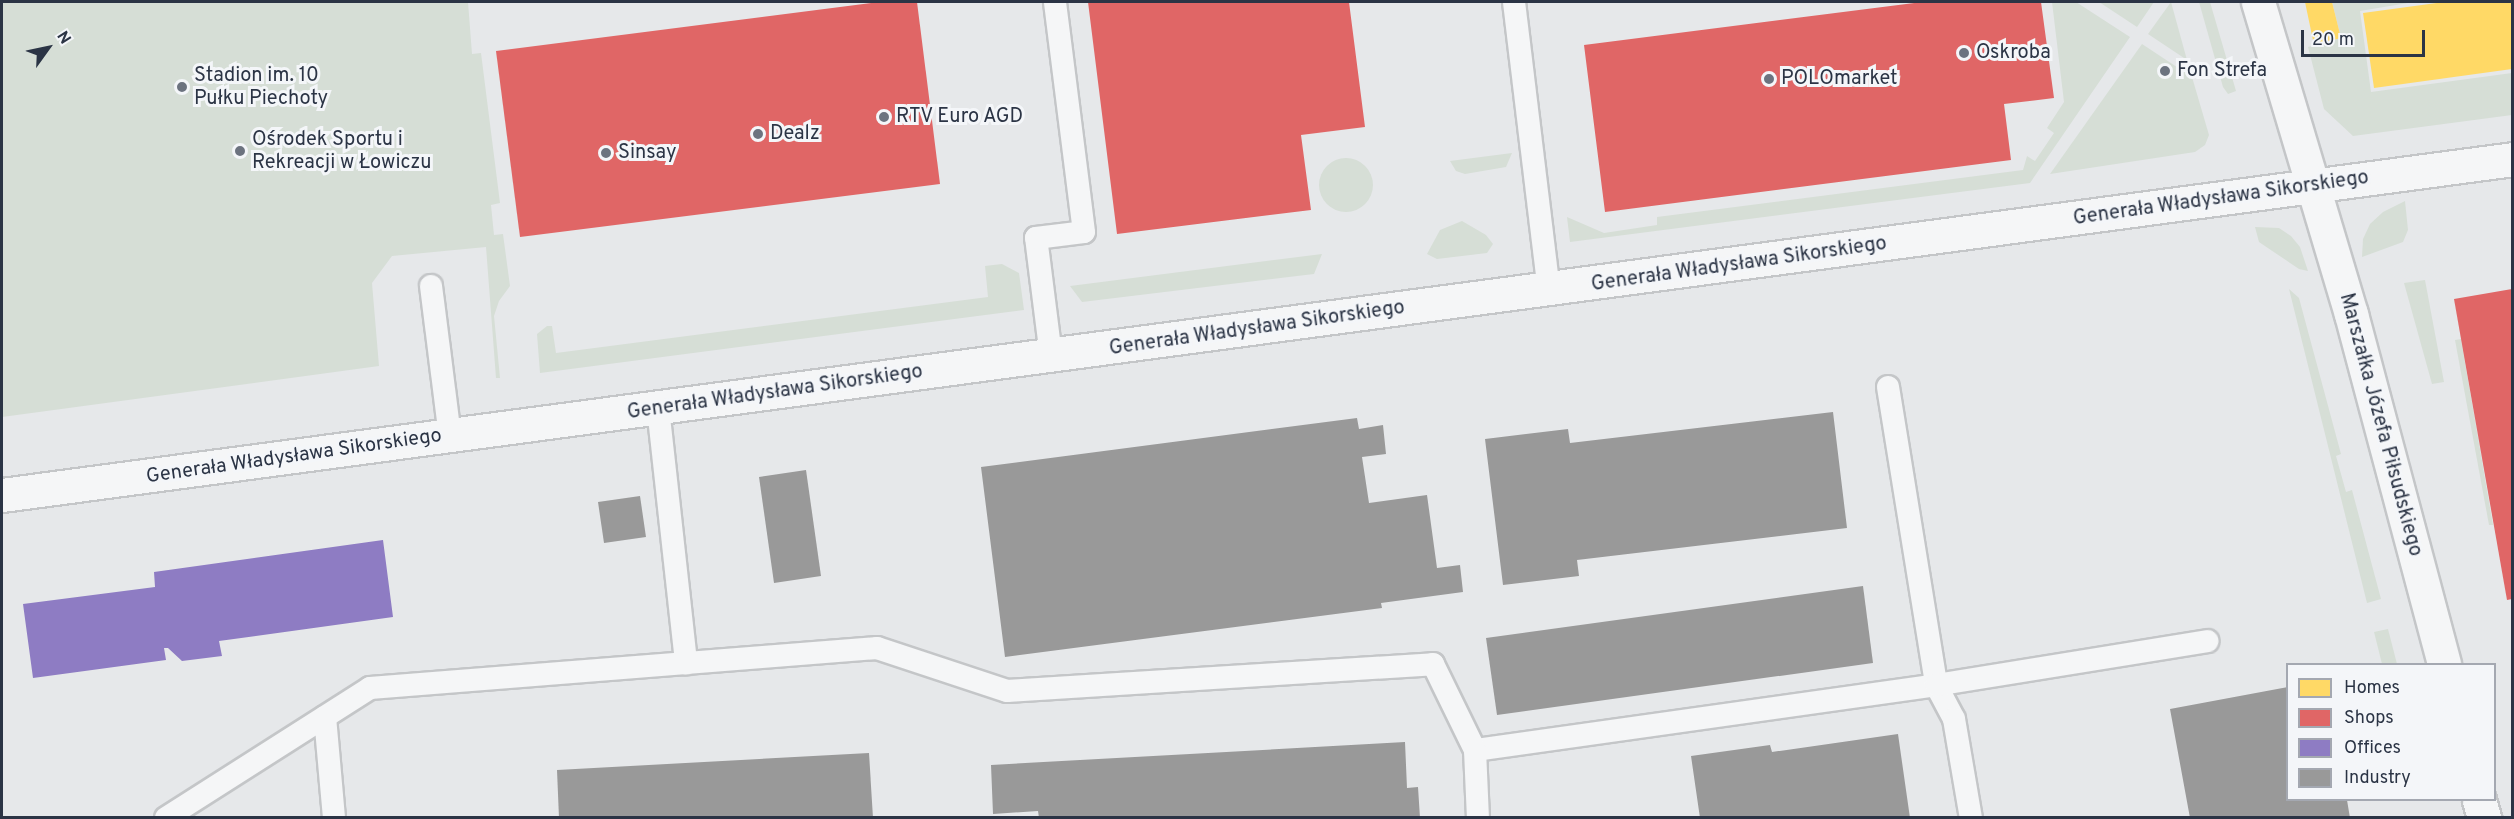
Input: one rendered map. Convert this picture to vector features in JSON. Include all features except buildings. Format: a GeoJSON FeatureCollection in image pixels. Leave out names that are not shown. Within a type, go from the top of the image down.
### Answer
{"type":"FeatureCollection","features":[{"type":"Feature","properties":{"kind":"street","name":"Marszałka Józefa Piłsudskiego"},"geometry":{"type":"LineString","coordinates":[[2258,2],[2382,424],[2444,663]]}},
{"type":"Feature","properties":{"kind":"street","name":"Generała Władysława Sikorskiego"},"geometry":{"type":"LineString","coordinates":[[2,495],[1549,290],[2512,159]]}},
{"type":"Feature","properties":{"kind":"street"},"geometry":{"type":"LineString","coordinates":[[2479,801],[2484,818]]}},
{"type":"Feature","properties":{"kind":"lane"},"geometry":{"type":"LineString","coordinates":[[1051,356],[1036,238],[1084,232],[1055,2]]}},
{"type":"Feature","properties":{"kind":"lane"},"geometry":{"type":"LineString","coordinates":[[1514,2],[1549,290]]}},
{"type":"Feature","properties":{"kind":"lane"},"geometry":{"type":"LineString","coordinates":[[430,286],[450,436]]}},
{"type":"Feature","properties":{"kind":"lane"},"geometry":{"type":"LineString","coordinates":[[1888,387],[1936,685],[1954,718],[1971,818]]}},
{"type":"Feature","properties":{"kind":"lane"},"geometry":{"type":"LineString","coordinates":[[658,408],[686,663]]}},
{"type":"Feature","properties":{"kind":"lane"},"geometry":{"type":"LineString","coordinates":[[1474,750],[1936,685],[2207,640]]}},
{"type":"Feature","properties":{"kind":"lane"},"geometry":{"type":"LineString","coordinates":[[166,818],[370,688],[878,648],[1006,691],[1433,664],[1474,750],[1478,818]]}},
{"type":"Feature","properties":{"kind":"lane"},"geometry":{"type":"LineString","coordinates":[[325,717],[334,818]]}},
{"type":"Feature","properties":{"kind":"shaded area","name":"Ośrodek Sportu i Rekreacji w Łowiczu"},"geometry":{"type":"Polygon","coordinates":[[[2,2],[468,2],[472,54],[481,53],[500,203],[491,205],[494,235],[503,234],[510,286],[499,301],[494,316],[500,378],[496,378],[486,247],[392,256],[372,283],[379,366],[2,417],[2,2]]]}},
{"type":"Feature","properties":{"kind":"shaded area"},"geometry":{"type":"Polygon","coordinates":[[[2052,2],[2076,2],[2130,37],[2030,183],[1570,242],[1567,217],[1604,233],[1657,225],[1657,217],[2023,170],[2027,156],[2035,161],[2054,133],[2047,128],[2064,102],[2052,2]]]}},
{"type":"Feature","properties":{"kind":"shaded area"},"geometry":{"type":"Polygon","coordinates":[[[2099,2],[2154,2],[2137,27],[2099,2]]]}},
{"type":"Feature","properties":{"kind":"shaded area"},"geometry":{"type":"Polygon","coordinates":[[[2171,2],[2187,60],[2148,34],[2171,2]]]}},
{"type":"Feature","properties":{"kind":"shaded area"},"geometry":{"type":"Polygon","coordinates":[[[2199,2],[2210,2],[2236,91],[2228,94],[2223,87],[2199,2]]]}},
{"type":"Feature","properties":{"kind":"shaded area"},"geometry":{"type":"Polygon","coordinates":[[[2332,2],[2414,2],[2360,11],[2371,92],[2512,73],[2512,115],[2353,136],[2324,109],[2308,47],[2341,38],[2332,2]]]}},
{"type":"Feature","properties":{"kind":"shaded area"},"geometry":{"type":"Polygon","coordinates":[[[2142,44],[2192,77],[2209,135],[2205,145],[2195,152],[2050,174],[2142,44]]]}},
{"type":"Feature","properties":{"kind":"shaded area"},"geometry":{"type":"Polygon","coordinates":[[[1512,153],[1506,167],[1465,174],[1456,171],[1450,161],[1512,153]]]}},
{"type":"Feature","properties":{"kind":"shaded area"},"geometry":{"type":"Polygon","coordinates":[[[1341,158],[1351,158],[1361,162],[1369,170],[1373,185],[1369,200],[1361,208],[1351,212],[1341,212],[1331,208],[1323,200],[1319,190],[1319,180],[1323,170],[1331,162],[1341,158]]]}},
{"type":"Feature","properties":{"kind":"shaded area"},"geometry":{"type":"Polygon","coordinates":[[[2405,201],[2408,230],[2403,242],[2362,257],[2363,239],[2370,224],[2383,212],[2405,201]]]}},
{"type":"Feature","properties":{"kind":"shaded area"},"geometry":{"type":"Polygon","coordinates":[[[1462,221],[1486,235],[1493,244],[1487,253],[1437,259],[1427,254],[1440,230],[1462,221]]]}},
{"type":"Feature","properties":{"kind":"shaded area"},"geometry":{"type":"Polygon","coordinates":[[[2255,227],[2279,228],[2291,236],[2300,247],[2308,271],[2299,269],[2259,242],[2255,227]]]}},
{"type":"Feature","properties":{"kind":"shaded area"},"geometry":{"type":"Polygon","coordinates":[[[1322,254],[1314,274],[1082,302],[1070,286],[1322,254]]]}},
{"type":"Feature","properties":{"kind":"shaded area"},"geometry":{"type":"Polygon","coordinates":[[[1002,264],[1019,273],[1024,310],[540,373],[537,334],[547,326],[552,326],[556,353],[988,297],[985,266],[1002,264]]]}},
{"type":"Feature","properties":{"kind":"shaded area"},"geometry":{"type":"Polygon","coordinates":[[[2425,280],[2444,382],[2432,384],[2404,283],[2425,280]]]}},
{"type":"Feature","properties":{"kind":"shaded area"},"geometry":{"type":"Polygon","coordinates":[[[2289,289],[2299,298],[2341,454],[2336,456],[2346,492],[2352,490],[2381,599],[2367,603],[2289,289]]]}},
{"type":"Feature","properties":{"kind":"shaded area"},"geometry":{"type":"Polygon","coordinates":[[[2461,339],[2493,525],[2489,525],[2455,340],[2461,339]]]}},
{"type":"Feature","properties":{"kind":"shaded area"},"geometry":{"type":"Polygon","coordinates":[[[2388,629],[2397,663],[2382,663],[2374,632],[2388,629]]]}},
{"type":"Feature","properties":{"kind":"place","name":"Oskroba"},"geometry":{"type":"Point","coordinates":[1964,53]}},
{"type":"Feature","properties":{"kind":"place","name":"Fon Strefa"},"geometry":{"type":"Point","coordinates":[2165,71]}},
{"type":"Feature","properties":{"kind":"place","name":"POLOmarket"},"geometry":{"type":"Point","coordinates":[1769,79]}},
{"type":"Feature","properties":{"kind":"place","name":"Stadion im. 10 Pułku Piechoty"},"geometry":{"type":"Point","coordinates":[182,87]}},
{"type":"Feature","properties":{"kind":"place","name":"RTV Euro AGD"},"geometry":{"type":"Point","coordinates":[884,117]}},
{"type":"Feature","properties":{"kind":"place","name":"Dealz"},"geometry":{"type":"Point","coordinates":[758,134]}},
{"type":"Feature","properties":{"kind":"place","name":"Ośrodek Sportu i Rekreacji w Łowiczu"},"geometry":{"type":"Point","coordinates":[240,151]}},
{"type":"Feature","properties":{"kind":"place","name":"Sinsay"},"geometry":{"type":"Point","coordinates":[606,153]}}]}
